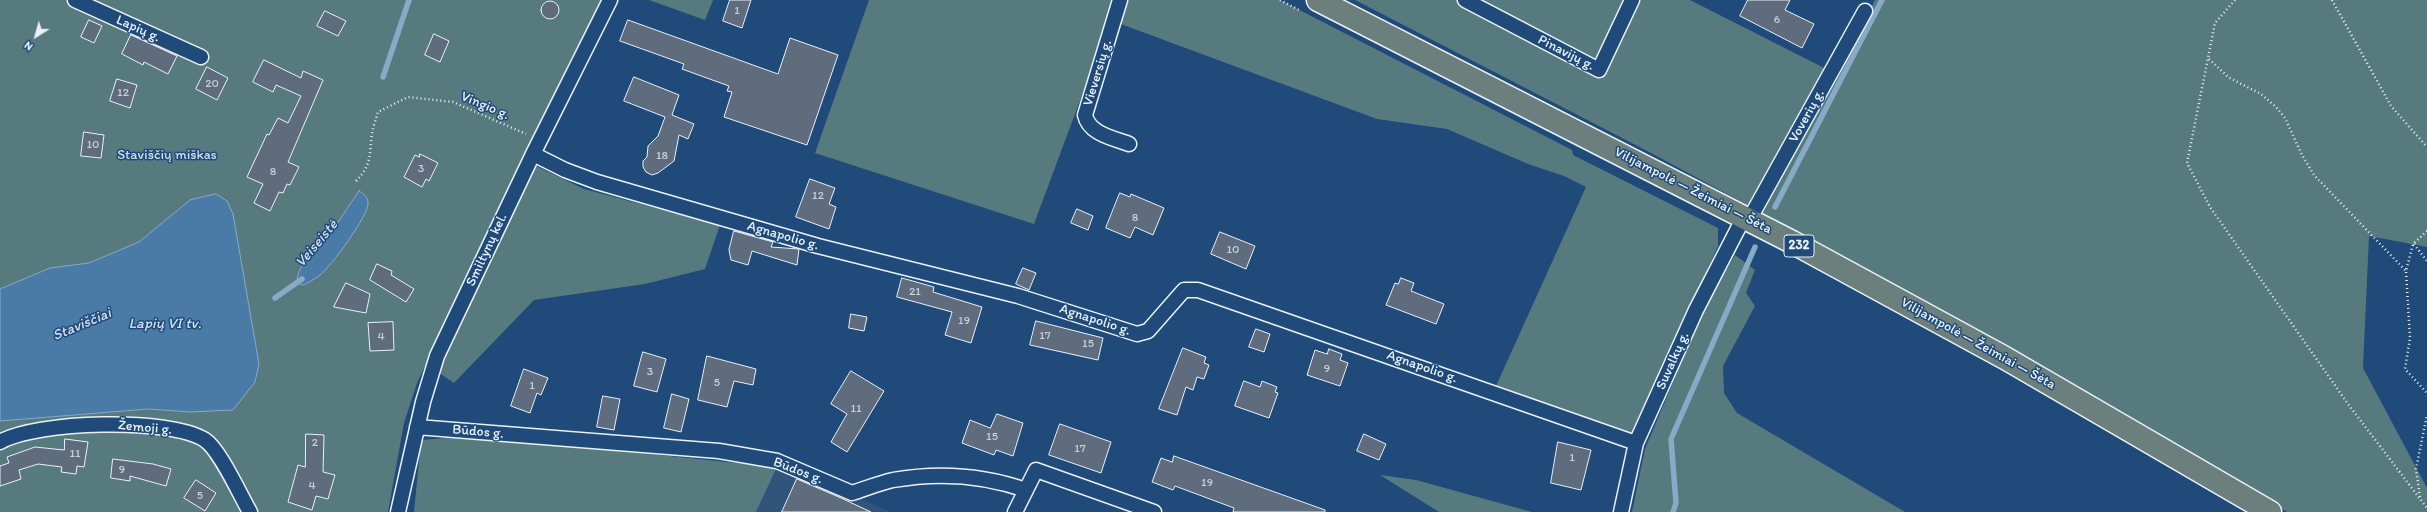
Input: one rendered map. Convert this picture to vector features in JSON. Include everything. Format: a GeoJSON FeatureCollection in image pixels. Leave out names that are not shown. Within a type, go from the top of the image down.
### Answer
{"type":"FeatureCollection","features":[{"type":"Feature","properties":{"kind":"main road","name":"Vilijampolė — Žeimiai — Šėta"},"geometry":{"type":"LineString","coordinates":[[1313,7],[1747,218],[2005,358],[2270,512]]}},
{"type":"Feature","properties":{"kind":"street","name":"Lapių g."},"geometry":{"type":"LineString","coordinates":[[75,0],[201,58]]}},
{"type":"Feature","properties":{"kind":"street","name":"Smiltynų kel."},"geometry":{"type":"LineString","coordinates":[[398,512],[417,428],[437,356],[533,154],[610,0]]}},
{"type":"Feature","properties":{"kind":"street","name":"Vieversių g."},"geometry":{"type":"LineString","coordinates":[[1120,0],[1085,115],[1090,126],[1096,131],[1129,144]]}},
{"type":"Feature","properties":{"kind":"street","name":"Pinavijų g."},"geometry":{"type":"LineString","coordinates":[[1465,0],[1599,70],[1632,0]]}},
{"type":"Feature","properties":{"kind":"street","name":"Voverių g."},"geometry":{"type":"LineString","coordinates":[[1747,218],[1865,11]]}},
{"type":"Feature","properties":{"kind":"street","name":"Agnapolio g."},"geometry":{"type":"LineString","coordinates":[[533,154],[565,170],[597,182],[818,246],[1018,296],[1137,334],[1148,331],[1184,290],[1198,290],[1636,444]]}},
{"type":"Feature","properties":{"kind":"street","name":"Suvalkų g."},"geometry":{"type":"LineString","coordinates":[[1621,512],[1636,444],[1696,310],[1747,218]]}},
{"type":"Feature","properties":{"kind":"street","name":"Žemoji g."},"geometry":{"type":"LineString","coordinates":[[0,442],[10,436],[32,430],[132,424],[193,434],[213,448],[250,512]]}},
{"type":"Feature","properties":{"kind":"street","name":"Būdos g."},"geometry":{"type":"LineString","coordinates":[[417,428],[719,451],[777,461],[852,493],[892,480],[959,474],[1008,483],[1026,490]]}},
{"type":"Feature","properties":{"kind":"street"},"geometry":{"type":"LineString","coordinates":[[1015,512],[1036,470],[1154,512]]}},
{"type":"Feature","properties":{"kind":"path"},"geometry":{"type":"LineString","coordinates":[[1280,0],[1313,7]]}},
{"type":"Feature","properties":{"kind":"path"},"geometry":{"type":"LineString","coordinates":[[2235,0],[2215,23],[2187,163],[2210,207],[2348,404],[2427,508]]}},
{"type":"Feature","properties":{"kind":"path"},"geometry":{"type":"LineString","coordinates":[[2332,0],[2391,106],[2427,147]]}},
{"type":"Feature","properties":{"kind":"path"},"geometry":{"type":"LineString","coordinates":[[2208,58],[2228,77],[2261,94],[2276,107],[2285,118],[2302,155],[2314,175],[2340,200],[2406,271]]}},
{"type":"Feature","properties":{"kind":"path","name":"Vingio g."},"geometry":{"type":"LineString","coordinates":[[356,181],[366,172],[371,152],[372,134],[378,112],[408,97],[453,102],[540,140]]}},
{"type":"Feature","properties":{"kind":"path"},"geometry":{"type":"LineString","coordinates":[[2427,231],[2413,244],[2406,271],[2410,338],[2405,369],[2427,393]]}},
{"type":"Feature","properties":{"kind":"path"},"geometry":{"type":"LineString","coordinates":[[2413,244],[2427,261]]}},
{"type":"Feature","properties":{"kind":"path"},"geometry":{"type":"LineString","coordinates":[[2420,498],[2416,469],[2427,415]]}},
{"type":"Feature","properties":{"kind":"shaded area"},"geometry":{"type":"Polygon","coordinates":[[[777,467],[852,495],[891,512],[756,512],[777,467]]]}},
{"type":"Feature","properties":{"kind":"green space","name":"Staviščių miškas"},"geometry":{"type":"Polygon","coordinates":[[[0,0],[605,0],[571,59],[417,383],[404,423],[388,512],[0,512],[0,421],[148,409],[190,412],[190,200],[139,242],[89,263],[50,268],[0,289],[0,0]]]}},
{"type":"Feature","properties":{"kind":"green space"},"geometry":{"type":"Polygon","coordinates":[[[649,0],[713,0],[705,20],[649,0]]]}},
{"type":"Feature","properties":{"kind":"green space"},"geometry":{"type":"Polygon","coordinates":[[[869,0],[1280,0],[1572,150],[1573,155],[1718,228],[1718,246],[1631,437],[1496,386],[1586,187],[1564,176],[1528,164],[1447,129],[1377,119],[1110,20],[1034,224],[815,153],[869,0]]]}},
{"type":"Feature","properties":{"kind":"green space"},"geometry":{"type":"Polygon","coordinates":[[[1355,0],[1690,0],[1838,75],[1875,0],[2427,0],[2427,247],[2369,236],[2363,368],[2427,488],[2427,512],[2287,512],[2007,348],[1882,278],[1653,154],[1355,0]]]}},
{"type":"Feature","properties":{"kind":"green space"},"geometry":{"type":"Polygon","coordinates":[[[532,164],[584,189],[720,225],[705,269],[645,284],[534,300],[454,383],[439,373],[465,309],[532,164]]]}},
{"type":"Feature","properties":{"kind":"green space"},"geometry":{"type":"Polygon","coordinates":[[[1735,255],[1755,270],[1746,293],[1755,306],[1723,366],[1724,393],[1737,413],[1905,512],[1632,512],[1645,449],[1703,311],[1735,255]]]}},
{"type":"Feature","properties":{"kind":"green space"},"geometry":{"type":"Polygon","coordinates":[[[471,436],[777,467],[756,512],[414,512],[421,440],[471,436]]]}},
{"type":"Feature","properties":{"kind":"green space"},"geometry":{"type":"Polygon","coordinates":[[[1380,475],[1416,480],[1532,512],[1439,512],[1380,475]]]}},
{"type":"Feature","properties":{"kind":"water"},"geometry":{"type":"Polygon","coordinates":[[[359,191],[363,193],[367,199],[367,209],[348,241],[320,275],[304,285],[297,283],[300,269],[323,244],[359,191]]]}},
{"type":"Feature","properties":{"kind":"water","name":"Lapių VI tv."},"geometry":{"type":"Polygon","coordinates":[[[216,194],[227,201],[233,214],[259,364],[255,382],[233,410],[190,412],[148,409],[0,421],[0,289],[50,268],[89,263],[139,242],[190,200],[216,194]]]}},
{"type":"Feature","properties":{"kind":"building"},"geometry":{"type":"Polygon","coordinates":[[[730,0],[751,0],[742,28],[723,21],[730,0]]]}},
{"type":"Feature","properties":{"kind":"building"},"geometry":{"type":"Polygon","coordinates":[[[1748,0],[1790,0],[1785,10],[1814,24],[1802,48],[1740,16],[1748,0]]]}},
{"type":"Feature","properties":{"kind":"building"},"geometry":{"type":"Polygon","coordinates":[[[550,1],[556,4],[559,10],[556,16],[550,19],[544,16],[541,10],[544,4],[550,1]]]}},
{"type":"Feature","properties":{"kind":"building"},"geometry":{"type":"Polygon","coordinates":[[[325,11],[346,21],[338,36],[317,26],[325,11]]]}},
{"type":"Feature","properties":{"kind":"building"},"geometry":{"type":"Polygon","coordinates":[[[89,20],[102,26],[94,43],[81,37],[89,20]]]}},
{"type":"Feature","properties":{"kind":"building"},"geometry":{"type":"Polygon","coordinates":[[[628,20],[778,74],[790,38],[838,55],[807,145],[724,117],[732,92],[727,91],[729,86],[682,69],[684,64],[620,41],[628,20]]]}},
{"type":"Feature","properties":{"kind":"building"},"geometry":{"type":"Polygon","coordinates":[[[434,34],[449,41],[440,62],[425,55],[434,34]]]}},
{"type":"Feature","properties":{"kind":"building"},"geometry":{"type":"Polygon","coordinates":[[[131,35],[177,56],[168,74],[144,62],[143,65],[122,54],[131,35]]]}},
{"type":"Feature","properties":{"kind":"building"},"geometry":{"type":"Polygon","coordinates":[[[264,60],[301,78],[303,71],[323,80],[288,162],[299,167],[290,185],[287,184],[283,193],[279,192],[270,211],[254,203],[263,184],[247,177],[267,134],[269,135],[278,118],[288,123],[301,96],[276,85],[273,92],[253,82],[264,60]]]}},
{"type":"Feature","properties":{"kind":"building"},"geometry":{"type":"Polygon","coordinates":[[[207,67],[228,78],[217,100],[196,89],[207,67]]]}},
{"type":"Feature","properties":{"kind":"building"},"geometry":{"type":"Polygon","coordinates":[[[634,77],[679,95],[672,115],[694,124],[688,139],[679,135],[674,161],[658,173],[652,175],[646,172],[643,167],[643,161],[647,157],[648,146],[658,136],[665,117],[624,101],[634,77]]]}},
{"type":"Feature","properties":{"kind":"building"},"geometry":{"type":"Polygon","coordinates":[[[117,79],[137,85],[130,108],[110,101],[117,79]]]}},
{"type":"Feature","properties":{"kind":"building"},"geometry":{"type":"Polygon","coordinates":[[[84,132],[104,135],[101,158],[81,156],[84,132]]]}},
{"type":"Feature","properties":{"kind":"building"},"geometry":{"type":"Polygon","coordinates":[[[420,154],[438,163],[429,181],[426,179],[422,187],[404,177],[415,155],[419,157],[420,154]]]}},
{"type":"Feature","properties":{"kind":"building"},"geometry":{"type":"Polygon","coordinates":[[[810,179],[835,188],[829,204],[836,207],[829,229],[796,217],[810,179]]]}},
{"type":"Feature","properties":{"kind":"building"},"geometry":{"type":"Polygon","coordinates":[[[1120,193],[1130,197],[1131,194],[1164,208],[1153,235],[1135,227],[1130,238],[1106,228],[1120,193]]]}},
{"type":"Feature","properties":{"kind":"building"},"geometry":{"type":"Polygon","coordinates":[[[1077,209],[1093,216],[1088,230],[1071,223],[1077,209]]]}},
{"type":"Feature","properties":{"kind":"building"},"geometry":{"type":"Polygon","coordinates":[[[734,231],[773,242],[771,247],[799,249],[797,265],[752,251],[748,265],[731,260],[729,250],[734,231]]]}},
{"type":"Feature","properties":{"kind":"building"},"geometry":{"type":"Polygon","coordinates":[[[1220,232],[1255,246],[1246,269],[1211,254],[1220,232]]]}},
{"type":"Feature","properties":{"kind":"building"},"geometry":{"type":"Polygon","coordinates":[[[377,264],[392,271],[391,275],[414,289],[406,302],[370,280],[377,264]]]}},
{"type":"Feature","properties":{"kind":"building"},"geometry":{"type":"Polygon","coordinates":[[[1023,268],[1036,273],[1029,290],[1016,284],[1023,268]]]}},
{"type":"Feature","properties":{"kind":"building"},"geometry":{"type":"Polygon","coordinates":[[[902,278],[934,287],[933,292],[982,307],[971,343],[945,335],[952,312],[897,297],[902,278]]]}},
{"type":"Feature","properties":{"kind":"building"},"geometry":{"type":"Polygon","coordinates":[[[1401,278],[1414,283],[1411,291],[1444,304],[1436,324],[1386,305],[1395,283],[1398,284],[1401,278]]]}},
{"type":"Feature","properties":{"kind":"building"},"geometry":{"type":"Polygon","coordinates":[[[346,283],[370,294],[366,313],[334,307],[346,283]]]}},
{"type":"Feature","properties":{"kind":"building"},"geometry":{"type":"Polygon","coordinates":[[[851,314],[867,317],[864,331],[849,328],[851,314]]]}},
{"type":"Feature","properties":{"kind":"building"},"geometry":{"type":"Polygon","coordinates":[[[1036,321],[1103,338],[1098,360],[1030,345],[1036,321]]]}},
{"type":"Feature","properties":{"kind":"building"},"geometry":{"type":"Polygon","coordinates":[[[393,322],[394,350],[370,351],[368,323],[393,322]]]}},
{"type":"Feature","properties":{"kind":"building"},"geometry":{"type":"Polygon","coordinates":[[[1256,329],[1270,334],[1264,352],[1249,347],[1256,329]]]}},
{"type":"Feature","properties":{"kind":"building"},"geometry":{"type":"Polygon","coordinates":[[[1183,348],[1206,357],[1204,363],[1209,365],[1204,379],[1197,377],[1193,390],[1186,387],[1177,415],[1159,409],[1183,348]]]}},
{"type":"Feature","properties":{"kind":"building"},"geometry":{"type":"Polygon","coordinates":[[[1329,349],[1342,354],[1340,360],[1348,363],[1340,386],[1307,375],[1315,350],[1327,354],[1329,349]]]}},
{"type":"Feature","properties":{"kind":"building"},"geometry":{"type":"Polygon","coordinates":[[[643,352],[666,359],[657,392],[634,386],[643,352]]]}},
{"type":"Feature","properties":{"kind":"building"},"geometry":{"type":"Polygon","coordinates":[[[707,356],[756,369],[753,385],[734,381],[727,407],[698,400],[707,356]]]}},
{"type":"Feature","properties":{"kind":"building"},"geometry":{"type":"Polygon","coordinates":[[[524,369],[548,378],[541,395],[537,393],[530,413],[511,406],[524,369]]]}},
{"type":"Feature","properties":{"kind":"building"},"geometry":{"type":"Polygon","coordinates":[[[851,371],[884,391],[847,452],[831,442],[847,414],[831,404],[851,371]]]}},
{"type":"Feature","properties":{"kind":"building"},"geometry":{"type":"Polygon","coordinates":[[[1244,381],[1260,387],[1262,381],[1277,387],[1275,392],[1278,393],[1269,418],[1235,406],[1244,381]]]}},
{"type":"Feature","properties":{"kind":"building"},"geometry":{"type":"Polygon","coordinates":[[[672,394],[689,399],[681,432],[664,428],[672,394]]]}},
{"type":"Feature","properties":{"kind":"building"},"geometry":{"type":"Polygon","coordinates":[[[603,396],[620,399],[614,430],[597,427],[603,396]]]}},
{"type":"Feature","properties":{"kind":"building"},"geometry":{"type":"Polygon","coordinates":[[[997,414],[1023,423],[1013,456],[996,450],[994,455],[962,443],[970,420],[990,428],[997,414]]]}},
{"type":"Feature","properties":{"kind":"building"},"geometry":{"type":"Polygon","coordinates":[[[1060,424],[1111,442],[1101,473],[1049,455],[1060,424]]]}},
{"type":"Feature","properties":{"kind":"building"},"geometry":{"type":"Polygon","coordinates":[[[306,434],[324,435],[323,472],[335,475],[328,499],[316,496],[312,510],[288,502],[298,465],[305,467],[306,434]]]}},
{"type":"Feature","properties":{"kind":"building"},"geometry":{"type":"Polygon","coordinates":[[[1364,434],[1386,444],[1379,460],[1357,451],[1364,434]]]}},
{"type":"Feature","properties":{"kind":"building"},"geometry":{"type":"Polygon","coordinates":[[[65,439],[88,442],[84,467],[77,466],[76,474],[61,472],[62,467],[38,464],[19,470],[21,479],[0,486],[0,466],[9,463],[7,457],[35,447],[64,450],[65,439]]]}},
{"type":"Feature","properties":{"kind":"building"},"geometry":{"type":"Polygon","coordinates":[[[1558,442],[1591,450],[1581,490],[1551,483],[1558,442]]]}},
{"type":"Feature","properties":{"kind":"building"},"geometry":{"type":"Polygon","coordinates":[[[1174,456],[1325,510],[1325,512],[1233,512],[1234,508],[1175,486],[1173,490],[1152,482],[1161,458],[1172,462],[1174,456]]]}},
{"type":"Feature","properties":{"kind":"building"},"geometry":{"type":"Polygon","coordinates":[[[113,459],[153,464],[171,469],[166,486],[130,476],[130,481],[111,478],[113,459]]]}},
{"type":"Feature","properties":{"kind":"building"},"geometry":{"type":"Polygon","coordinates":[[[797,479],[841,498],[871,512],[782,512],[797,479]]]}},
{"type":"Feature","properties":{"kind":"building"},"geometry":{"type":"Polygon","coordinates":[[[196,480],[216,493],[205,511],[184,498],[196,480]]]}},
{"type":"Feature","properties":{"kind":"waterway","name":"Veiseistė"},"geometry":{"type":"LineString","coordinates":[[383,77],[409,0]]}},
{"type":"Feature","properties":{"kind":"waterway"},"geometry":{"type":"LineString","coordinates":[[1775,207],[1882,0]]}},
{"type":"Feature","properties":{"kind":"waterway"},"geometry":{"type":"LineString","coordinates":[[1673,512],[1676,503],[1671,439],[1755,247]]}},
{"type":"Feature","properties":{"kind":"waterway","name":"Veiseistė"},"geometry":{"type":"LineString","coordinates":[[275,298],[302,279]]}},
{"type":"Feature","properties":{"kind":"water label","name":"Staviščiai"},"geometry":{"type":"Point","coordinates":[82,325]}}]}
